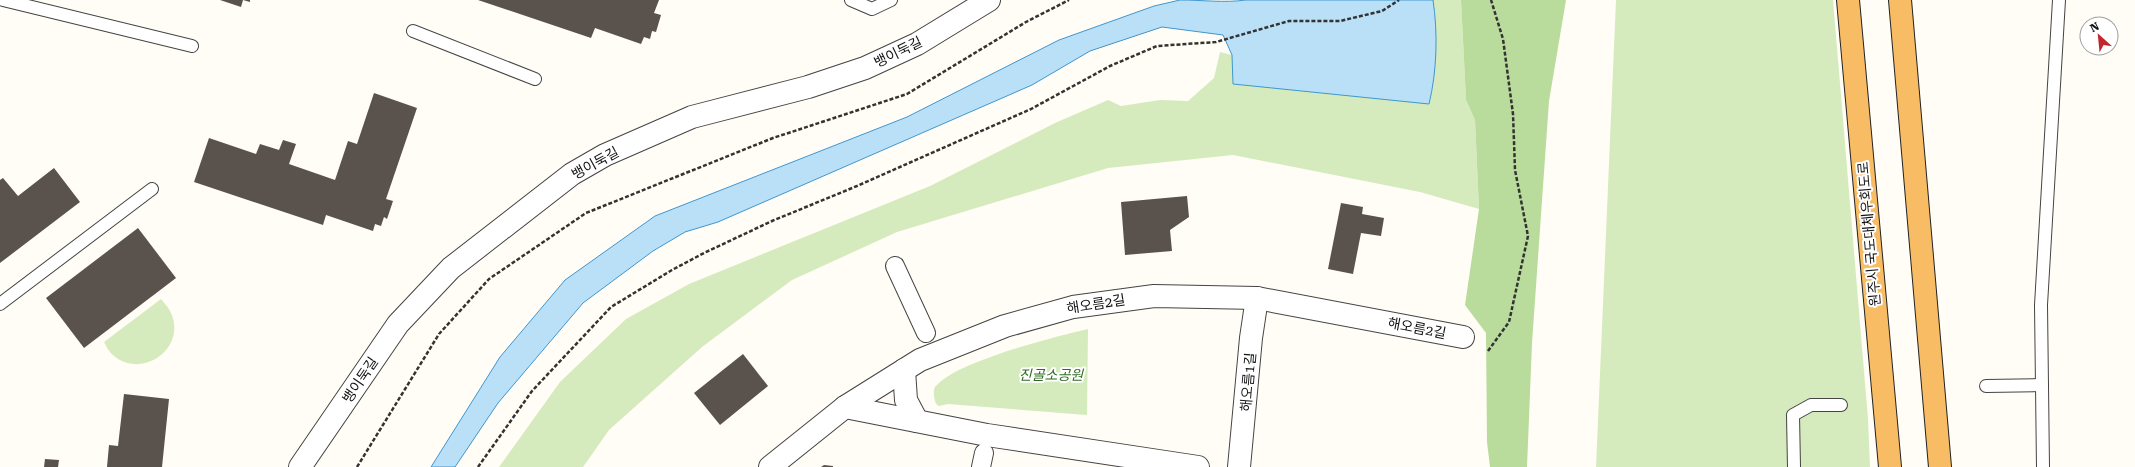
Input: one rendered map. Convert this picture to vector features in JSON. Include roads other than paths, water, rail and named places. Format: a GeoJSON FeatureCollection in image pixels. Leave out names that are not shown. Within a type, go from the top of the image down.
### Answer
{"type":"FeatureCollection","features":[{"type":"Feature","properties":{"kind":"highway","name":"원주시 국도대체우회도로"},"geometry":{"type":"LineString","coordinates":[[1848,0],[1890,467]]}},
{"type":"Feature","properties":{"kind":"highway"},"geometry":{"type":"LineString","coordinates":[[1900,0],[1940,467]]}},
{"type":"Feature","properties":{"kind":"street","name":"뱅이둑길"},"geometry":{"type":"LineString","coordinates":[[300,467],[398,324],[451,268],[572,174],[604,155],[692,117],[808,87],[865,68],[917,44],[989,0]]}},
{"type":"Feature","properties":{"kind":"street"},"geometry":{"type":"LineString","coordinates":[[895,266],[926,333]]}},
{"type":"Feature","properties":{"kind":"street","name":"해오름2길"},"geometry":{"type":"LineString","coordinates":[[770,467],[845,407],[920,360],[1005,326],[1073,307],[1154,296],[1257,298],[1463,337]]}},
{"type":"Feature","properties":{"kind":"street","name":"해오름1길"},"geometry":{"type":"LineString","coordinates":[[1239,467],[1251,338],[1257,298]]}},
{"type":"Feature","properties":{"kind":"street"},"geometry":{"type":"LineString","coordinates":[[904,370],[906,400],[916,421]]}},
{"type":"Feature","properties":{"kind":"street"},"geometry":{"type":"LineString","coordinates":[[845,407],[988,435],[1198,467]]}},
{"type":"Feature","properties":{"kind":"lane"},"geometry":{"type":"LineString","coordinates":[[3,0],[192,46]]}},
{"type":"Feature","properties":{"kind":"lane"},"geometry":{"type":"LineString","coordinates":[[851,0],[872,9],[891,0]]}},
{"type":"Feature","properties":{"kind":"lane"},"geometry":{"type":"LineString","coordinates":[[2043,467],[2041,305],[2059,0]]}},
{"type":"Feature","properties":{"kind":"lane"},"geometry":{"type":"LineString","coordinates":[[413,31],[535,79]]}},
{"type":"Feature","properties":{"kind":"lane"},"geometry":{"type":"LineString","coordinates":[[0,304],[152,189]]}},
{"type":"Feature","properties":{"kind":"lane"},"geometry":{"type":"LineString","coordinates":[[1986,386],[2042,385]]}},
{"type":"Feature","properties":{"kind":"lane"},"geometry":{"type":"LineString","coordinates":[[1794,467],[1793,415],[1811,405],[1841,405]]}},
{"type":"Feature","properties":{"kind":"water"},"geometry":{"type":"Polygon","coordinates":[[[1180,0],[1433,0],[1436,26],[1436,52],[1434,78],[1429,104],[1233,84],[1232,55],[1223,35],[1162,27],[1090,51],[1032,85],[718,222],[685,232],[653,251],[583,303],[498,403],[455,467],[431,467],[500,357],[565,280],[655,216],[907,117],[1059,40],[1154,6],[1180,0]]]}},
{"type":"Feature","properties":{"kind":"park label","name":"진골소공원"},"geometry":{"type":"Point","coordinates":[1051,375]}}]}
